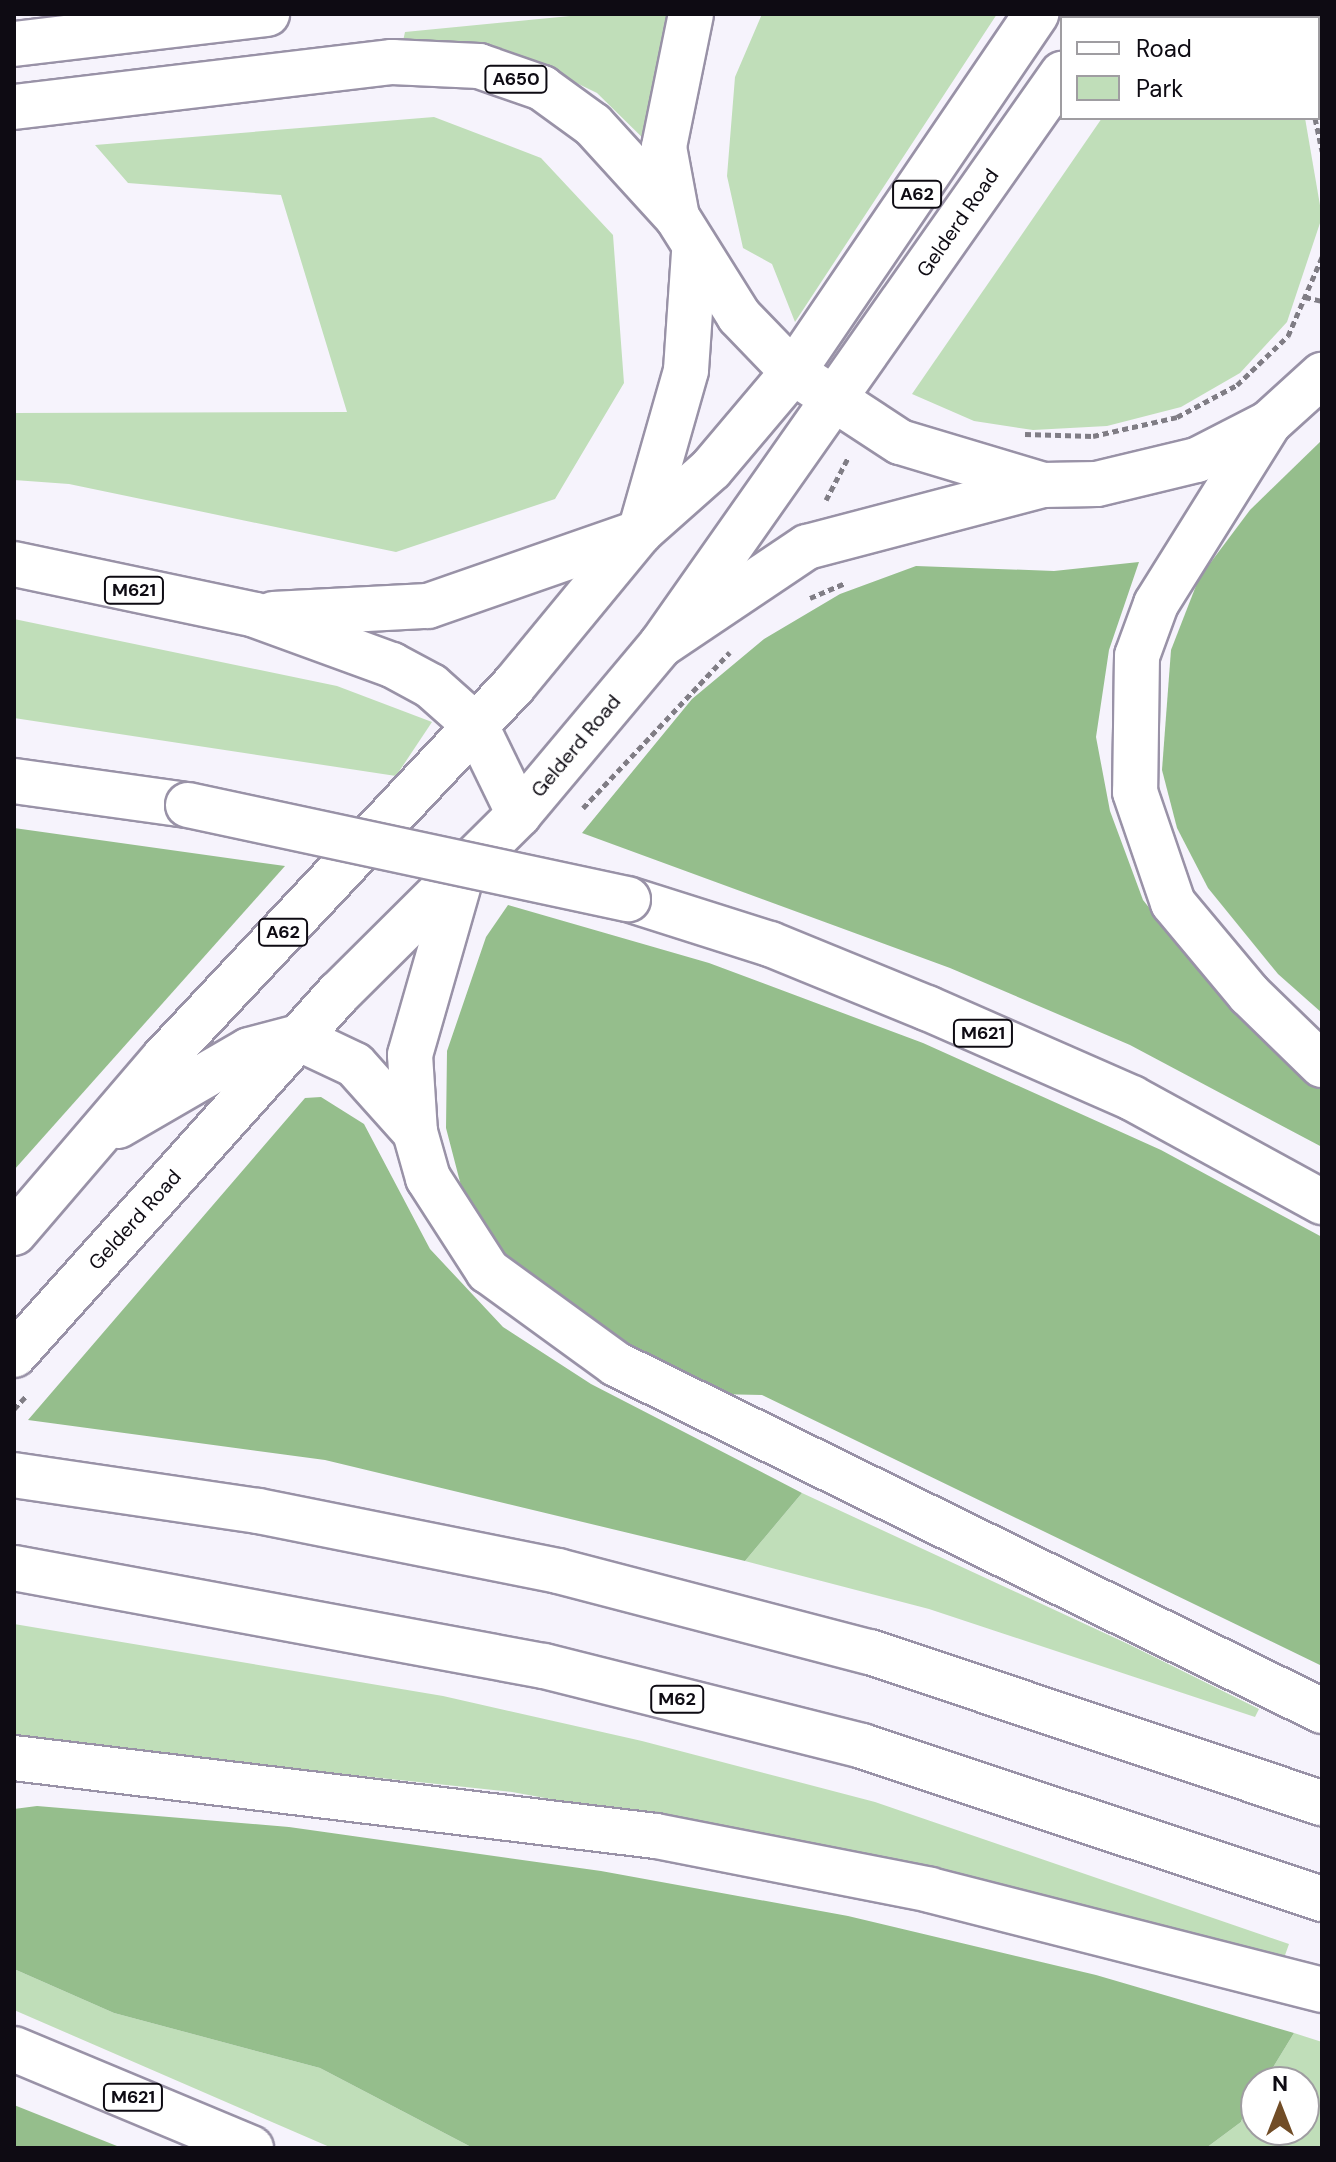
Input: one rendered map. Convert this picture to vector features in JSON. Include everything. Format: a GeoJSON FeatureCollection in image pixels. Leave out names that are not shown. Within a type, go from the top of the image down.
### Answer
{"type":"FeatureCollection","features":[{"type":"Feature","properties":{"kind":"main road"},"geometry":{"type":"LineString","coordinates":[[14,44],[267,14]]}},
{"type":"Feature","properties":{"kind":"main road"},"geometry":{"type":"LineString","coordinates":[[255,615],[428,606],[640,532],[686,370],[685,235],[664,147],[691,14]]}},
{"type":"Feature","properties":{"kind":"main road","name":"A62"},"geometry":{"type":"LineString","coordinates":[[14,1233],[92,1141],[476,726],[640,532],[711,469],[793,372],[1036,14]]}},
{"type":"Feature","properties":{"kind":"main road","name":"A650"},"geometry":{"type":"LineString","coordinates":[[14,107],[392,62],[479,66],[542,88],[593,125],[685,235]]}},
{"type":"Feature","properties":{"kind":"main road","name":"Gelderd Road"},"geometry":{"type":"LineString","coordinates":[[14,1355],[298,1038],[461,877],[519,814],[661,645],[1060,77]]}},
{"type":"Feature","properties":{"kind":"main road"},"geometry":{"type":"LineString","coordinates":[[685,235],[739,316],[793,372],[833,400],[900,442],[1043,485]]}},
{"type":"Feature","properties":{"kind":"main road"},"geometry":{"type":"LineString","coordinates":[[1322,375],[1293,407],[1156,604],[1137,656],[1135,792],[1173,903],[1249,994],[1322,1065]]}},
{"type":"Feature","properties":{"kind":"main road"},"geometry":{"type":"LineString","coordinates":[[661,645],[807,547],[1043,485],[1149,475],[1197,460],[1293,407]]}},
{"type":"Feature","properties":{"kind":"main road","name":"M621"},"geometry":{"type":"LineString","coordinates":[[14,564],[255,615]]}},
{"type":"Feature","properties":{"kind":"main road"},"geometry":{"type":"LineString","coordinates":[[255,615],[392,665],[431,686],[476,726],[519,814]]}},
{"type":"Feature","properties":{"kind":"main road","name":"M621"},"geometry":{"type":"LineString","coordinates":[[14,781],[188,805],[628,899],[770,944],[941,1014],[1132,1098],[1322,1202]]}},
{"type":"Feature","properties":{"kind":"main road"},"geometry":{"type":"LineString","coordinates":[[461,877],[410,1055],[415,1132],[447,1215],[488,1271],[616,1364],[1322,1711]]}},
{"type":"Feature","properties":{"kind":"main road"},"geometry":{"type":"LineString","coordinates":[[92,1141],[249,1050],[298,1038],[355,1065],[415,1132]]}},
{"type":"Feature","properties":{"kind":"main road"},"geometry":{"type":"LineString","coordinates":[[14,1475],[80,1481],[558,1571],[870,1652],[1322,1803]]}},
{"type":"Feature","properties":{"kind":"main road","name":"M62"},"geometry":{"type":"LineString","coordinates":[[14,1568],[544,1666],[847,1742],[1322,1899]]}},
{"type":"Feature","properties":{"kind":"main road"},"geometry":{"type":"LineString","coordinates":[[14,1758],[656,1836],[930,1890],[1322,1990]]}},
{"type":"Feature","properties":{"kind":"main road","name":"M621"},"geometry":{"type":"LineString","coordinates":[[14,2049],[251,2148]]}},
{"type":"Feature","properties":{"kind":"path"},"geometry":{"type":"LineString","coordinates":[[1315,120],[1322,151]]}},
{"type":"Feature","properties":{"kind":"path"},"geometry":{"type":"LineString","coordinates":[[1007,434],[1093,436],[1177,417],[1237,385],[1288,336],[1322,257]]}},
{"type":"Feature","properties":{"kind":"path"},"geometry":{"type":"LineString","coordinates":[[1305,297],[1322,301]]}},
{"type":"Feature","properties":{"kind":"green space"},"geometry":{"type":"Polygon","coordinates":[[[591,14],[681,14],[654,149],[597,93],[517,54],[465,42],[403,41],[405,32],[591,14]]]}},
{"type":"Feature","properties":{"kind":"green space"},"geometry":{"type":"Polygon","coordinates":[[[762,14],[997,14],[795,322],[772,264],[743,248],[727,176],[735,77],[762,14]]]}},
{"type":"Feature","properties":{"kind":"green space"},"geometry":{"type":"Polygon","coordinates":[[[434,117],[541,158],[613,235],[624,383],[555,499],[396,552],[69,484],[14,480],[14,413],[347,412],[281,195],[128,183],[95,145],[434,117]]]}},
{"type":"Feature","properties":{"kind":"green space"},"geometry":{"type":"Polygon","coordinates":[[[1101,120],[1305,120],[1322,217],[1287,322],[1240,373],[1181,407],[1107,426],[1033,430],[974,421],[912,394],[1101,120]]]}},
{"type":"Feature","properties":{"kind":"green space"},"geometry":{"type":"Polygon","coordinates":[[[1322,440],[1322,1013],[1278,974],[1208,888],[1177,828],[1162,770],[1171,650],[1199,578],[1250,510],[1322,440]]]}},
{"type":"Feature","properties":{"kind":"green space"},"geometry":{"type":"Polygon","coordinates":[[[1139,562],[1109,650],[1096,737],[1110,811],[1143,900],[1203,975],[1322,1090],[1322,1147],[1130,1045],[950,968],[582,833],[692,699],[764,639],[840,594],[916,566],[1054,571],[1139,562]]]}},
{"type":"Feature","properties":{"kind":"green space"},"geometry":{"type":"Polygon","coordinates":[[[14,619],[337,686],[432,722],[396,776],[14,718],[14,619]]]}},
{"type":"Feature","properties":{"kind":"green space"},"geometry":{"type":"Polygon","coordinates":[[[14,828],[285,866],[14,1170],[14,828]]]}},
{"type":"Feature","properties":{"kind":"green space"},"geometry":{"type":"Polygon","coordinates":[[[508,905],[709,963],[923,1043],[1161,1150],[1322,1237],[1322,1666],[762,1395],[715,1394],[596,1331],[524,1279],[466,1205],[446,1128],[447,1051],[486,937],[508,905]]]}},
{"type":"Feature","properties":{"kind":"green space"},"geometry":{"type":"Polygon","coordinates":[[[321,1097],[364,1124],[430,1249],[503,1327],[591,1384],[802,1493],[745,1561],[325,1460],[28,1420],[305,1098],[321,1097]]]}},
{"type":"Feature","properties":{"kind":"green space"},"geometry":{"type":"Polygon","coordinates":[[[802,1493],[1128,1644],[1259,1709],[1255,1717],[929,1609],[745,1561],[802,1493]]]}},
{"type":"Feature","properties":{"kind":"green space"},"geometry":{"type":"Polygon","coordinates":[[[14,1624],[443,1696],[642,1741],[875,1802],[1289,1944],[1284,1958],[907,1864],[512,1792],[14,1739],[14,1624]]]}},
{"type":"Feature","properties":{"kind":"green space"},"geometry":{"type":"Polygon","coordinates":[[[37,1806],[289,1827],[601,1871],[848,1916],[1096,1975],[1294,2033],[1274,2066],[1240,2066],[1240,2123],[1206,2148],[473,2148],[320,2068],[114,2013],[14,1969],[14,1809],[37,1806]]]}},
{"type":"Feature","properties":{"kind":"green space"},"geometry":{"type":"Polygon","coordinates":[[[14,1969],[114,2013],[320,2068],[473,2148],[332,2148],[14,2010],[14,1969]]]}},
{"type":"Feature","properties":{"kind":"green space"},"geometry":{"type":"Polygon","coordinates":[[[1294,2033],[1322,2042],[1322,2148],[1206,2148],[1240,2123],[1240,2146],[1320,2146],[1320,2066],[1274,2066],[1294,2033]]]}},
{"type":"Feature","properties":{"kind":"green space"},"geometry":{"type":"Polygon","coordinates":[[[14,2105],[122,2148],[14,2148],[14,2105]]]}}]}
